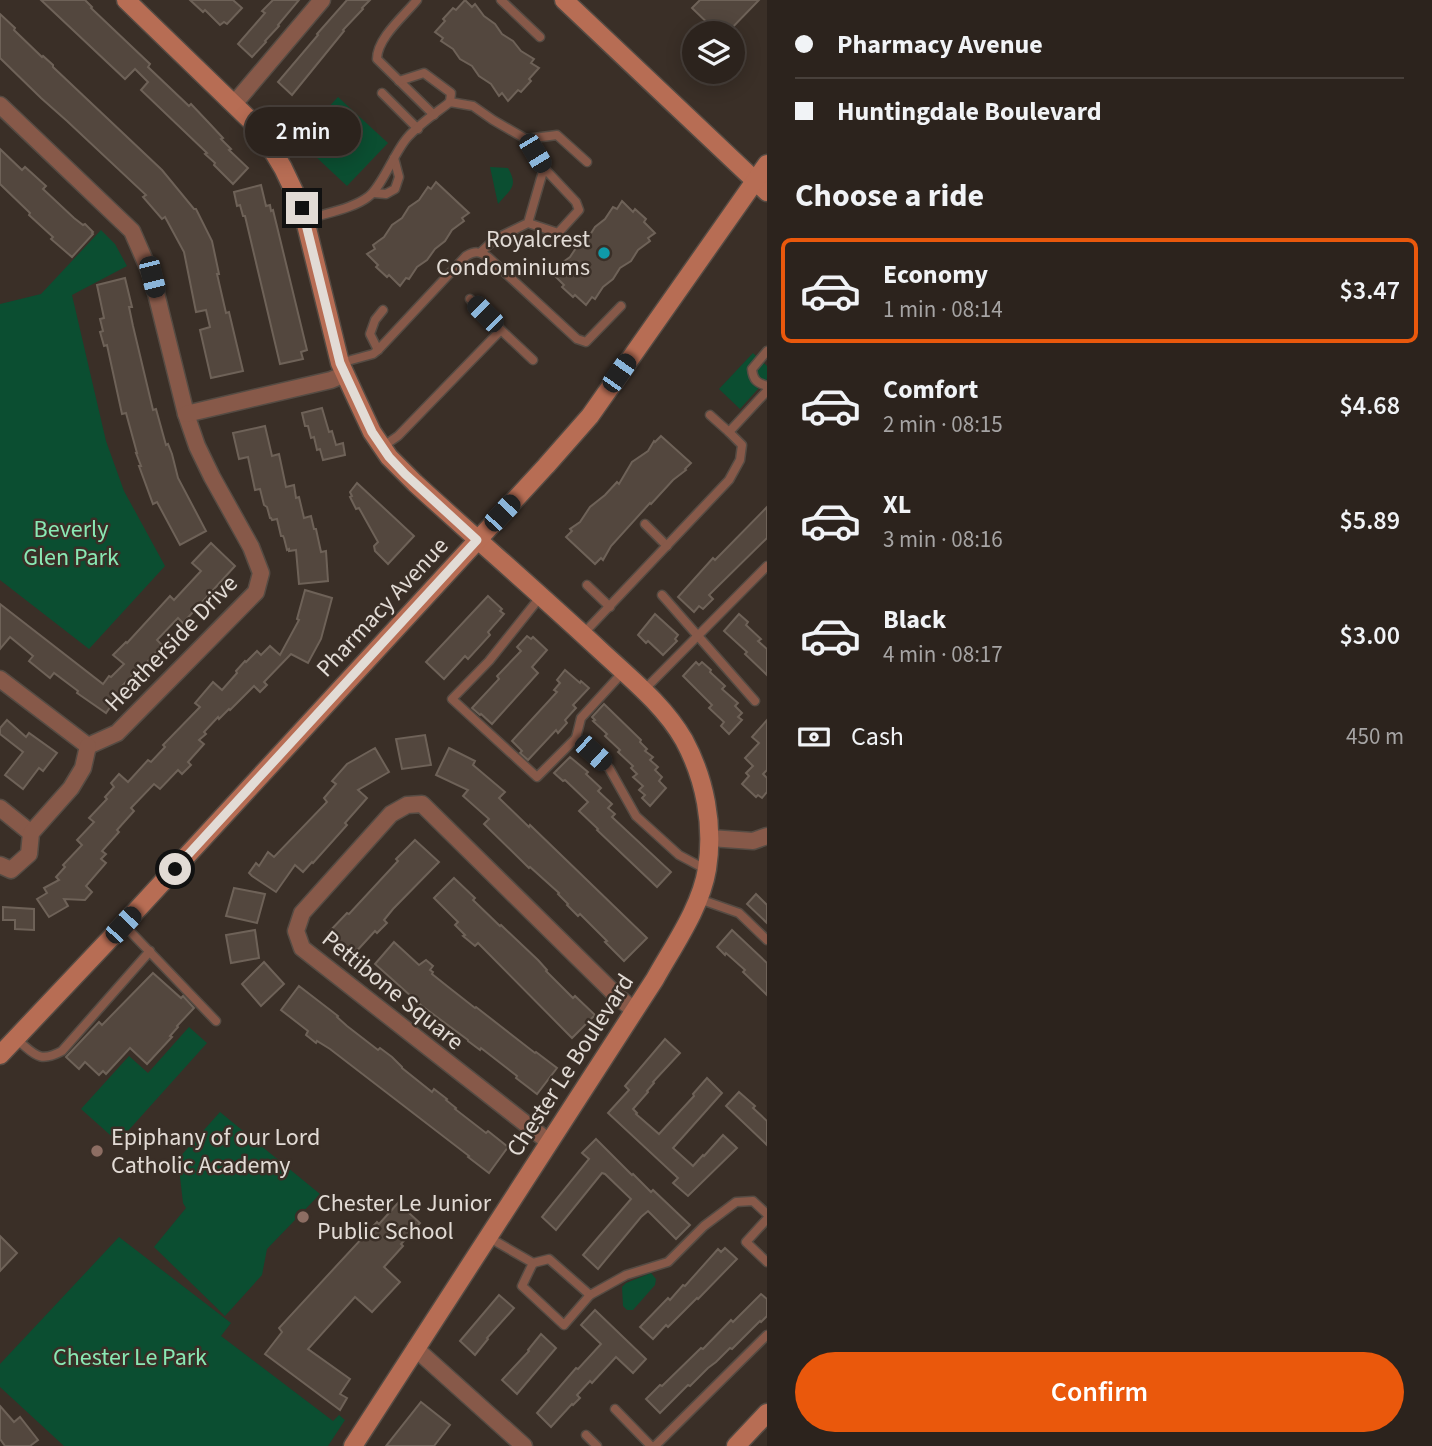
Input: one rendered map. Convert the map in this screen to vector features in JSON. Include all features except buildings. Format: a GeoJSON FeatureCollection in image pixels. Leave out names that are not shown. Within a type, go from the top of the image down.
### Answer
{"type":"FeatureCollection","features":[{"type":"Feature","properties":{"kind":"street","name":"Chester Le Boulevard"},"geometry":{"type":"LineString","coordinates":[[126,0],[251,121],[268,143],[295,191],[306,220],[343,368],[372,432],[389,457],[666,713],[683,739],[698,771],[706,801],[710,838],[707,870],[699,899],[655,979],[354,1446]]}},
{"type":"Feature","properties":{"kind":"street"},"geometry":{"type":"LineString","coordinates":[[234,104],[322,0]]}},
{"type":"Feature","properties":{"kind":"street"},"geometry":{"type":"LineString","coordinates":[[564,0],[761,187]]}},
{"type":"Feature","properties":{"kind":"street","name":"Heatherside Drive"},"geometry":{"type":"LineString","coordinates":[[0,105],[132,231],[152,277],[186,414],[197,446],[251,547],[261,573],[256,592],[117,733],[88,746]]}},
{"type":"Feature","properties":{"kind":"street","name":"Pharmacy Avenue"},"geometry":{"type":"LineString","coordinates":[[0,1055],[123,925],[590,416],[761,187],[767,164]]}},
{"type":"Feature","properties":{"kind":"street"},"geometry":{"type":"LineString","coordinates":[[186,414],[331,380],[343,368]]}},
{"type":"Feature","properties":{"kind":"street"},"geometry":{"type":"LineString","coordinates":[[0,679],[88,746],[83,768],[71,788],[31,833],[29,854],[11,870],[0,865]]}},
{"type":"Feature","properties":{"kind":"street","name":"Pettibone Square"},"geometry":{"type":"LineString","coordinates":[[549,1143],[302,948],[296,931],[302,913],[391,814],[407,805],[422,804],[634,1010]]}},
{"type":"Feature","properties":{"kind":"street"},"geometry":{"type":"LineString","coordinates":[[0,808],[31,833]]}},
{"type":"Feature","properties":{"kind":"street"},"geometry":{"type":"LineString","coordinates":[[710,838],[753,841],[767,836]]}},
{"type":"Feature","properties":{"kind":"street"},"geometry":{"type":"LineString","coordinates":[[415,1348],[524,1446]]}},
{"type":"Feature","properties":{"kind":"street"},"geometry":{"type":"LineString","coordinates":[[736,1446],[767,1413]]}},
{"type":"Feature","properties":{"kind":"lane"},"geometry":{"type":"LineString","coordinates":[[418,0],[382,41],[377,50],[377,59],[433,115]]}},
{"type":"Feature","properties":{"kind":"lane"},"geometry":{"type":"LineString","coordinates":[[501,0],[540,37]]}},
{"type":"Feature","properties":{"kind":"lane"},"geometry":{"type":"LineString","coordinates":[[306,220],[357,204],[374,193],[408,137],[450,102],[451,93],[424,73],[398,81]]}},
{"type":"Feature","properties":{"kind":"lane"},"geometry":{"type":"LineString","coordinates":[[382,93],[418,129]]}},
{"type":"Feature","properties":{"kind":"lane"},"geometry":{"type":"LineString","coordinates":[[450,102],[473,106],[526,139],[544,168],[576,202],[579,210],[558,233],[528,223],[495,239],[481,252]]}},
{"type":"Feature","properties":{"kind":"lane"},"geometry":{"type":"LineString","coordinates":[[526,139],[557,135],[587,162]]}},
{"type":"Feature","properties":{"kind":"lane"},"geometry":{"type":"LineString","coordinates":[[374,193],[386,194],[395,189],[399,177],[394,158]]}},
{"type":"Feature","properties":{"kind":"lane"},"geometry":{"type":"LineString","coordinates":[[528,223],[544,168]]}},
{"type":"Feature","properties":{"kind":"lane"},"geometry":{"type":"LineString","coordinates":[[343,368],[378,350],[466,256],[474,251],[481,252],[577,339],[586,342],[621,306]]}},
{"type":"Feature","properties":{"kind":"lane"},"geometry":{"type":"LineString","coordinates":[[470,299],[533,360]]}},
{"type":"Feature","properties":{"kind":"lane"},"geometry":{"type":"LineString","coordinates":[[378,350],[370,334],[375,320],[383,310]]}},
{"type":"Feature","properties":{"kind":"lane"},"geometry":{"type":"LineString","coordinates":[[382,447],[398,436],[501,330]]}},
{"type":"Feature","properties":{"kind":"lane"},"geometry":{"type":"LineString","coordinates":[[729,432],[767,388],[756,381],[752,369],[767,351]]}},
{"type":"Feature","properties":{"kind":"lane"},"geometry":{"type":"LineString","coordinates":[[583,634],[729,480],[735,470],[740,460],[742,445],[710,415]]}},
{"type":"Feature","properties":{"kind":"lane"},"geometry":{"type":"LineString","coordinates":[[645,524],[667,546]]}},
{"type":"Feature","properties":{"kind":"lane"},"geometry":{"type":"LineString","coordinates":[[643,691],[767,566]]}},
{"type":"Feature","properties":{"kind":"lane"},"geometry":{"type":"LineString","coordinates":[[587,585],[610,607]]}},
{"type":"Feature","properties":{"kind":"lane"},"geometry":{"type":"LineString","coordinates":[[541,596],[489,661],[452,699],[537,777],[576,738],[581,718],[623,672]]}},
{"type":"Feature","properties":{"kind":"lane"},"geometry":{"type":"LineString","coordinates":[[662,596],[755,701]]}},
{"type":"Feature","properties":{"kind":"lane"},"geometry":{"type":"LineString","coordinates":[[576,738],[609,768],[636,816],[679,855],[707,870]]}},
{"type":"Feature","properties":{"kind":"lane"},"geometry":{"type":"LineString","coordinates":[[699,899],[738,913],[767,940]]}},
{"type":"Feature","properties":{"kind":"lane"},"geometry":{"type":"LineString","coordinates":[[123,925],[216,1021]]}},
{"type":"Feature","properties":{"kind":"lane"},"geometry":{"type":"LineString","coordinates":[[16,1039],[37,1056],[51,1057],[62,1051],[150,951]]}},
{"type":"Feature","properties":{"kind":"lane"},"geometry":{"type":"LineString","coordinates":[[533,1263],[522,1286],[564,1325],[590,1295],[626,1275],[668,1262],[704,1226],[736,1202],[753,1201],[767,1217],[747,1242],[767,1262]]}},
{"type":"Feature","properties":{"kind":"lane"},"geometry":{"type":"LineString","coordinates":[[488,1237],[533,1263],[549,1259],[590,1295]]}},
{"type":"Feature","properties":{"kind":"lane"},"geometry":{"type":"LineString","coordinates":[[615,1409],[653,1446],[767,1335]]}},
{"type":"Feature","properties":{"kind":"lane"},"geometry":{"type":"LineString","coordinates":[[586,1435],[597,1446]]}},
{"type":"Feature","properties":{"kind":"green space"},"geometry":{"type":"Polygon","coordinates":[[[338,97],[388,143],[347,186],[298,140],[338,97]]]}},
{"type":"Feature","properties":{"kind":"green space"},"geometry":{"type":"Polygon","coordinates":[[[490,167],[508,168],[513,180],[512,188],[498,204],[490,167]]]}},
{"type":"Feature","properties":{"kind":"green space","name":"Beverly Glen Park"},"geometry":{"type":"Polygon","coordinates":[[[101,230],[115,244],[127,266],[72,295],[106,441],[124,491],[165,566],[89,649],[0,580],[0,304],[41,294],[101,230]]]}},
{"type":"Feature","properties":{"kind":"green space"},"geometry":{"type":"Polygon","coordinates":[[[753,353],[767,366],[767,379],[740,409],[719,389],[753,353]]]}},
{"type":"Feature","properties":{"kind":"green space"},"geometry":{"type":"Polygon","coordinates":[[[189,1027],[207,1043],[118,1142],[81,1109],[129,1056],[148,1073],[189,1027]]]}},
{"type":"Feature","properties":{"kind":"green space"},"geometry":{"type":"Polygon","coordinates":[[[220,1112],[320,1194],[267,1249],[262,1275],[225,1316],[154,1247],[186,1208],[183,1203],[178,1159],[220,1112]]]}},
{"type":"Feature","properties":{"kind":"green space","name":"Chester Le Park"},"geometry":{"type":"Polygon","coordinates":[[[119,1237],[231,1323],[221,1336],[333,1421],[339,1415],[345,1420],[328,1446],[64,1446],[0,1387],[0,1364],[119,1237]]]}},
{"type":"Feature","properties":{"kind":"green space"},"geometry":{"type":"Polygon","coordinates":[[[651,1273],[656,1279],[655,1285],[633,1310],[627,1310],[623,1306],[622,1287],[651,1273]]]}},
{"type":"Feature","properties":{"kind":"place","name":"Royalcrest Condominiums"},"geometry":{"type":"Point","coordinates":[604,253]}},
{"type":"Feature","properties":{"kind":"place","name":"Epiphany of our Lord Catholic Academy"},"geometry":{"type":"Point","coordinates":[97,1151]}},
{"type":"Feature","properties":{"kind":"place","name":"Chester Le Junior Public School"},"geometry":{"type":"Point","coordinates":[303,1217]}},
{"type":"Feature","properties":{"kind":"route"},"geometry":{"type":"LineString","coordinates":[[175,869],[477,540],[405,474],[372,432],[340,363],[302,208]]}}]}
